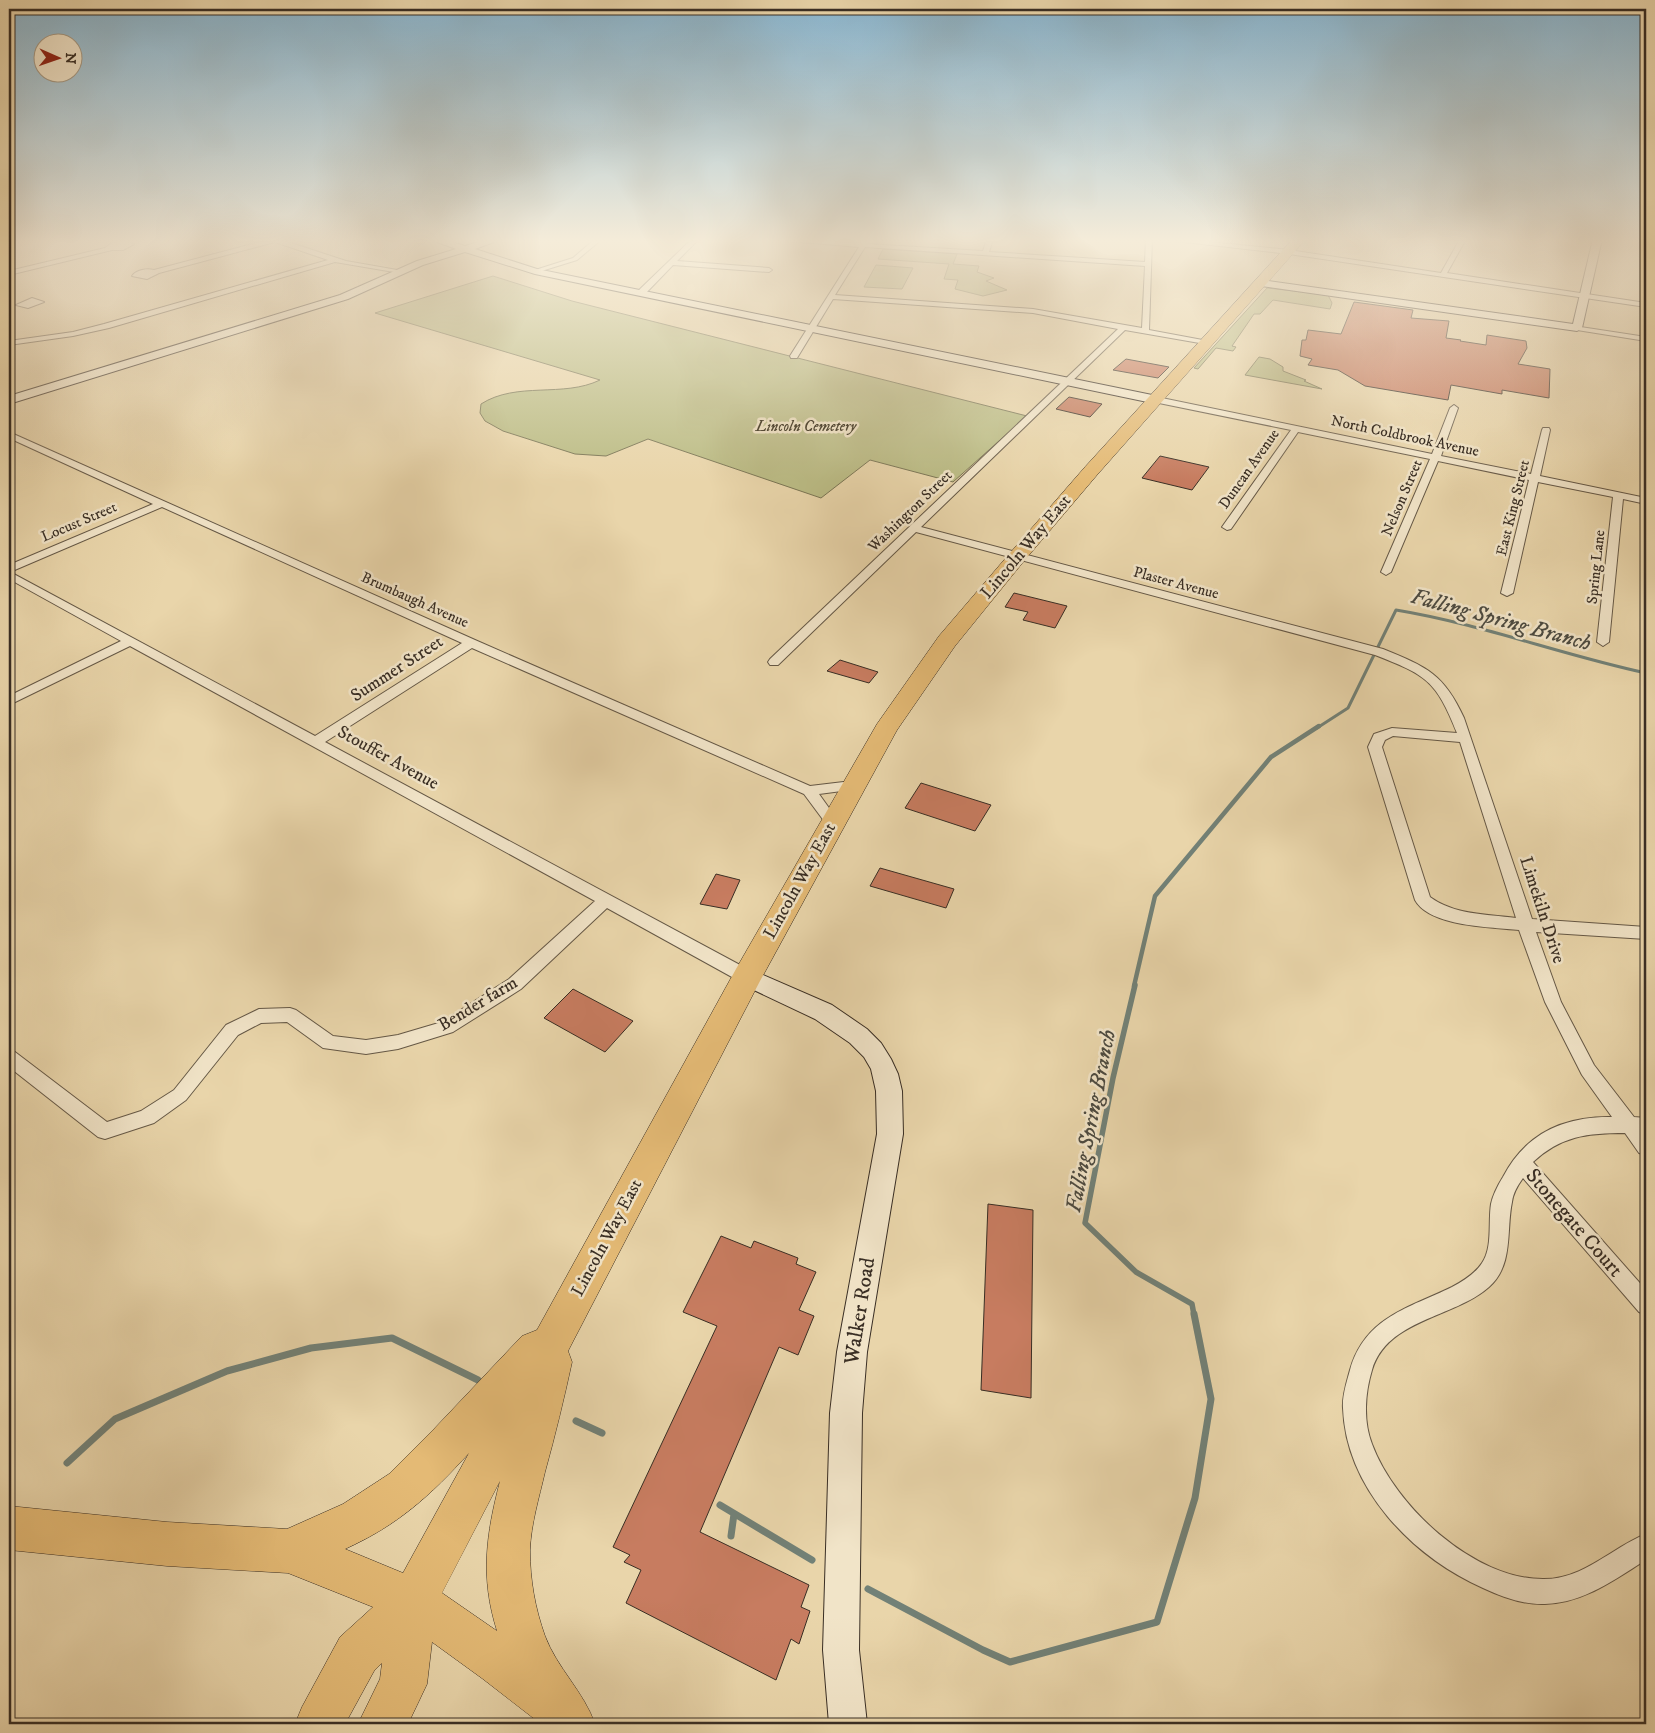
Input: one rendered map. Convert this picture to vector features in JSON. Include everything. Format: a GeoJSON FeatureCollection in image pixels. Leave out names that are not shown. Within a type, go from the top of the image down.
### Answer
{"type":"FeatureCollection","features":[{"type":"Feature","properties":{"kind":"highway","name":"Lincoln Way East"},"geometry":{"type":"LineString","coordinates":[[318,1724],[357,1654],[413,1601],[747,977],[885,728],[920,676],[947,641],[1017,557],[1091,471],[1229,320]]}},
{"type":"Feature","properties":{"kind":"highway"},"geometry":{"type":"LineString","coordinates":[[288,1551],[359,1520],[404,1489],[449,1444],[562,1322]]}},
{"type":"Feature","properties":{"kind":"highway"},"geometry":{"type":"LineString","coordinates":[[562,1322],[516,1505],[508,1551],[514,1607],[526,1648],[563,1714]]}},
{"type":"Feature","properties":{"kind":"highway"},"geometry":{"type":"LineString","coordinates":[[9,1528],[167,1544],[288,1551],[360,1577],[413,1601],[493,1657],[563,1714]]}},
{"type":"Feature","properties":{"kind":"highway","name":"Lincoln Way East"},"geometry":{"type":"LineString","coordinates":[[382,1724],[403,1684],[413,1601]]}},
{"type":"Feature","properties":{"kind":"street"},"geometry":{"type":"LineString","coordinates":[[9,343],[73,334],[127,320]]}},
{"type":"Feature","properties":{"kind":"street"},"geometry":{"type":"LineString","coordinates":[[9,400],[270,320]]}},
{"type":"Feature","properties":{"kind":"street"},"geometry":{"type":"LineString","coordinates":[[771,320],[1157,400]]}},
{"type":"Feature","properties":{"kind":"street"},"geometry":{"type":"LineString","coordinates":[[794,356],[815,320]]}},
{"type":"Feature","properties":{"kind":"street"},"geometry":{"type":"LineString","coordinates":[[1080,320],[1208,343]]}},
{"type":"Feature","properties":{"kind":"street"},"geometry":{"type":"LineString","coordinates":[[1144,332],[1146,320]]}},
{"type":"Feature","properties":{"kind":"street"},"geometry":{"type":"LineString","coordinates":[[1519,320],[1646,339]]}},
{"type":"Feature","properties":{"kind":"street"},"geometry":{"type":"LineString","coordinates":[[1577,328],[1579,320]]}},
{"type":"Feature","properties":{"kind":"street","name":"Washington Street"},"geometry":{"type":"LineString","coordinates":[[774,662],[1066,381],[1124,328]]}},
{"type":"Feature","properties":{"kind":"street","name":"North Coldbrook Avenue"},"geometry":{"type":"LineString","coordinates":[[1157,400],[1646,501]]}},
{"type":"Feature","properties":{"kind":"street","name":"Nelson Street"},"geometry":{"type":"LineString","coordinates":[[1386,572],[1436,458],[1439,442],[1454,408]]}},
{"type":"Feature","properties":{"kind":"street"},"geometry":{"type":"LineString","coordinates":[[1437,420],[1449,423]]}},
{"type":"Feature","properties":{"kind":"street","name":"Duncan Avenue"},"geometry":{"type":"LineString","coordinates":[[1226,527],[1296,428]]}},
{"type":"Feature","properties":{"kind":"street","name":"East King Street"},"geometry":{"type":"LineString","coordinates":[[1507,593],[1546,430]]}},
{"type":"Feature","properties":{"kind":"street"},"geometry":{"type":"LineString","coordinates":[[1430,433],[1439,442]]}},
{"type":"Feature","properties":{"kind":"street","name":"Brumbaugh Avenue"},"geometry":{"type":"LineString","coordinates":[[9,435],[470,643],[809,791],[832,822]]}},
{"type":"Feature","properties":{"kind":"street","name":"Spring Lane"},"geometry":{"type":"LineString","coordinates":[[1602,642],[1618,495]]}},
{"type":"Feature","properties":{"kind":"street","name":"Locust Street"},"geometry":{"type":"LineString","coordinates":[[9,569],[161,504]]}},
{"type":"Feature","properties":{"kind":"street","name":"Plaster Avenue"},"geometry":{"type":"LineString","coordinates":[[915,528],[1017,557],[1379,652],[1428,673]]}},
{"type":"Feature","properties":{"kind":"street","name":"Stouffer Avenue"},"geometry":{"type":"LineString","coordinates":[[9,575],[317,741],[747,977]]}},
{"type":"Feature","properties":{"kind":"street"},"geometry":{"type":"LineString","coordinates":[[9,701],[130,641]]}},
{"type":"Feature","properties":{"kind":"street","name":"Summer Street"},"geometry":{"type":"LineString","coordinates":[[317,741],[470,643]]}},
{"type":"Feature","properties":{"kind":"street","name":"Limekiln Drive"},"geometry":{"type":"LineString","coordinates":[[1428,673],[1443,687],[1452,703],[1553,1002],[1588,1070],[1637,1125],[1646,1147]]}},
{"type":"Feature","properties":{"kind":"street"},"geometry":{"type":"LineString","coordinates":[[1465,738],[1392,732],[1379,737],[1376,747],[1423,900],[1437,910],[1456,917],[1526,925],[1646,933]]}},
{"type":"Feature","properties":{"kind":"street"},"geometry":{"type":"LineString","coordinates":[[809,791],[852,786]]}},
{"type":"Feature","properties":{"kind":"street","name":"Bender farm"},"geometry":{"type":"LineString","coordinates":[[9,1056],[105,1131],[146,1117],[180,1095],[232,1030],[259,1016],[290,1015],[329,1043],[366,1047],[398,1042],[447,1026],[516,984],[606,900]]}},
{"type":"Feature","properties":{"kind":"street","name":"Walker Road"},"geometry":{"type":"LineString","coordinates":[[747,977],[833,1018],[855,1034],[873,1050],[882,1066],[889,1090],[891,1108],[890,1134],[852,1352],[846,1413],[841,1650],[848,1724]]}},
{"type":"Feature","properties":{"kind":"street"},"geometry":{"type":"LineString","coordinates":[[1637,1125],[1563,1131],[1539,1143],[1521,1162],[1501,1203],[1496,1255],[1487,1274],[1471,1288],[1389,1328],[1365,1359],[1356,1384],[1354,1398],[1356,1424],[1364,1455],[1380,1488],[1416,1531],[1452,1559],[1510,1586],[1541,1592],[1575,1588],[1646,1546]]}},
{"type":"Feature","properties":{"kind":"street","name":"Stonegate Court"},"geometry":{"type":"LineString","coordinates":[[1521,1162],[1646,1305]]}},
{"type":"Feature","properties":{"kind":"green space","name":"Lincoln Cemetery"},"geometry":{"type":"Polygon","coordinates":[[[398,320],[647,320],[1027,416],[953,482],[870,460],[821,498],[648,439],[606,456],[575,454],[503,431],[485,421],[480,413],[481,404],[495,397],[525,391],[571,388],[600,380],[398,320]]]}},
{"type":"Feature","properties":{"kind":"green space"},"geometry":{"type":"Polygon","coordinates":[[[1238,320],[1250,320],[1232,346],[1236,347],[1233,351],[1216,348],[1198,369],[1194,368],[1238,320]]]}},
{"type":"Feature","properties":{"kind":"green space"},"geometry":{"type":"Polygon","coordinates":[[[1259,357],[1270,359],[1283,367],[1283,371],[1322,389],[1245,375],[1259,357]]]}},
{"type":"Feature","properties":{"kind":"building"},"geometry":{"type":"Polygon","coordinates":[[[1347,320],[1435,320],[1449,321],[1446,338],[1486,345],[1487,335],[1526,341],[1527,348],[1518,364],[1550,369],[1549,398],[1502,390],[1502,394],[1451,385],[1448,400],[1365,386],[1338,370],[1308,365],[1312,359],[1300,356],[1302,340],[1306,340],[1308,330],[1341,334],[1347,320]]]}},
{"type":"Feature","properties":{"kind":"building"},"geometry":{"type":"Polygon","coordinates":[[[1126,359],[1169,367],[1158,378],[1113,370],[1126,359]]]}},
{"type":"Feature","properties":{"kind":"building"},"geometry":{"type":"Polygon","coordinates":[[[1069,397],[1102,404],[1090,417],[1056,409],[1069,397]]]}},
{"type":"Feature","properties":{"kind":"building"},"geometry":{"type":"Polygon","coordinates":[[[1160,456],[1209,467],[1192,490],[1142,478],[1160,456]]]}},
{"type":"Feature","properties":{"kind":"building"},"geometry":{"type":"Polygon","coordinates":[[[1014,593],[1067,606],[1055,628],[1023,620],[1028,612],[1005,607],[1014,593]]]}},
{"type":"Feature","properties":{"kind":"building"},"geometry":{"type":"Polygon","coordinates":[[[840,660],[878,672],[869,683],[827,671],[840,660]]]}},
{"type":"Feature","properties":{"kind":"building"},"geometry":{"type":"Polygon","coordinates":[[[921,783],[991,805],[975,831],[905,808],[921,783]]]}},
{"type":"Feature","properties":{"kind":"building"},"geometry":{"type":"Polygon","coordinates":[[[880,868],[954,889],[946,908],[870,886],[880,868]]]}},
{"type":"Feature","properties":{"kind":"building"},"geometry":{"type":"Polygon","coordinates":[[[716,874],[740,880],[727,909],[700,904],[716,874]]]}},
{"type":"Feature","properties":{"kind":"building"},"geometry":{"type":"Polygon","coordinates":[[[573,989],[633,1021],[605,1052],[544,1018],[573,989]]]}},
{"type":"Feature","properties":{"kind":"building"},"geometry":{"type":"Polygon","coordinates":[[[988,1204],[1033,1210],[1031,1398],[981,1390],[988,1204]]]}},
{"type":"Feature","properties":{"kind":"building"},"geometry":{"type":"Polygon","coordinates":[[[721,1236],[751,1248],[754,1241],[798,1258],[796,1264],[816,1272],[799,1310],[814,1316],[798,1355],[779,1347],[700,1532],[809,1585],[801,1607],[810,1611],[799,1644],[791,1639],[776,1680],[626,1603],[641,1570],[624,1562],[630,1555],[613,1547],[717,1326],[683,1312],[721,1236]]]}},
{"type":"Feature","properties":{"kind":"waterway","name":"Falling Spring Branch"},"geometry":{"type":"LineString","coordinates":[[1317,728],[1348,708],[1396,610],[1459,623],[1583,658],[1646,673]]}},
{"type":"Feature","properties":{"kind":"waterway","name":"Falling Spring Branch"},"geometry":{"type":"LineString","coordinates":[[1134,986],[1155,896],[1271,757],[1319,726]]}},
{"type":"Feature","properties":{"kind":"waterway","name":"Falling Spring Branch"},"geometry":{"type":"LineString","coordinates":[[1135,985],[1113,1078],[1085,1223],[1136,1272],[1192,1304],[1194,1315]]}},
{"type":"Feature","properties":{"kind":"waterway","name":"Falling Spring Branch"},"geometry":{"type":"LineString","coordinates":[[868,1589],[983,1650],[1010,1662],[1157,1622],[1195,1498],[1211,1399],[1194,1314]]}},
{"type":"Feature","properties":{"kind":"waterway","name":"Falling Spring Branch"},"geometry":{"type":"LineString","coordinates":[[67,1463],[115,1419],[227,1371],[311,1348],[392,1338],[478,1380]]}},
{"type":"Feature","properties":{"kind":"waterway","name":"Falling Spring Branch"},"geometry":{"type":"LineString","coordinates":[[576,1421],[602,1433]]}},
{"type":"Feature","properties":{"kind":"waterway","name":"Falling Spring Branch"},"geometry":{"type":"LineString","coordinates":[[720,1505],[812,1560]]}},
{"type":"Feature","properties":{"kind":"waterway"},"geometry":{"type":"LineString","coordinates":[[731,1536],[734,1514]]}}]}
